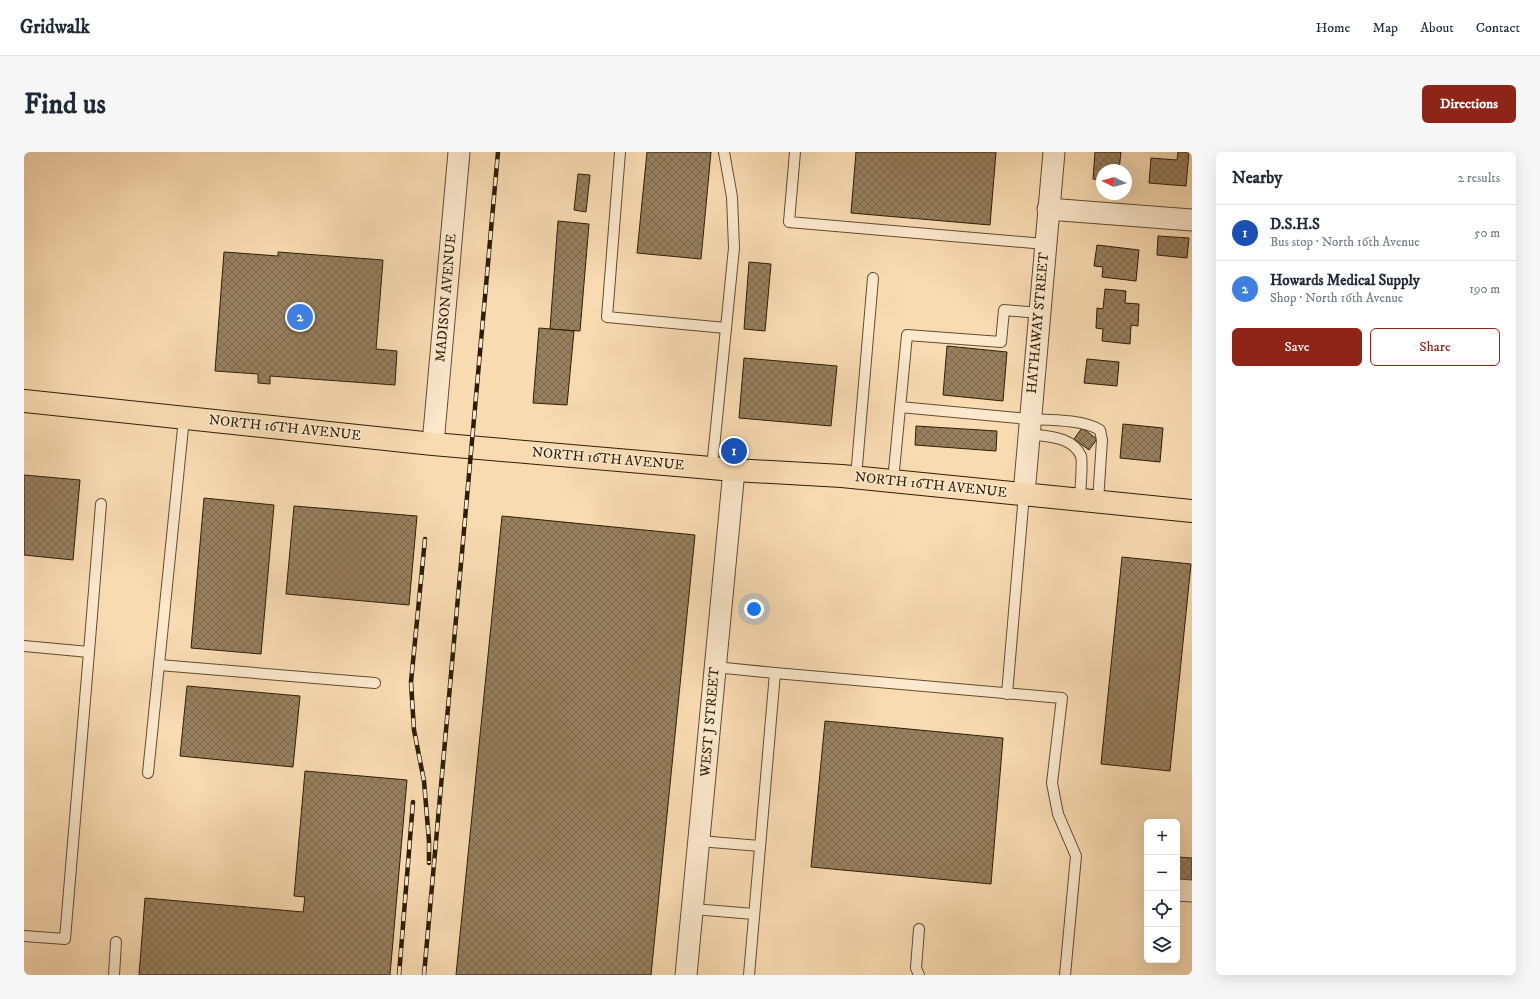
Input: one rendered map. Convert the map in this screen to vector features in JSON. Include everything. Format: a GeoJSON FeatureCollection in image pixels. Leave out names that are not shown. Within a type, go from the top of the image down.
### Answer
{"type":"FeatureCollection","features":[{"type":"Feature","properties":{"kind":"main road","name":"NORTH 16TH AVENUE"},"geometry":{"type":"LineString","coordinates":[[24,401],[433,444],[734,470],[856,477],[1192,511]]}},
{"type":"Feature","properties":{"kind":"street","name":"MADISON AVENUE"},"geometry":{"type":"LineString","coordinates":[[433,444],[459,152]]}},
{"type":"Feature","properties":{"kind":"street","name":"HATHAWAY STREET"},"geometry":{"type":"LineString","coordinates":[[1024,494],[1054,152]]}},
{"type":"Feature","properties":{"kind":"street"},"geometry":{"type":"LineString","coordinates":[[1048,209],[1192,220]]}},
{"type":"Feature","properties":{"kind":"street","name":"WEST J STREET"},"geometry":{"type":"LineString","coordinates":[[686,975],[734,470]]}},
{"type":"Feature","properties":{"kind":"street"},"geometry":{"type":"LineString","coordinates":[[1180,890],[1192,891]]}},
{"type":"Feature","properties":{"kind":"lane"},"geometry":{"type":"LineString","coordinates":[[620,152],[607,317],[726,328]]}},
{"type":"Feature","properties":{"kind":"lane"},"geometry":{"type":"LineString","coordinates":[[712,468],[734,248],[732,197],[724,152]]}},
{"type":"Feature","properties":{"kind":"lane"},"geometry":{"type":"LineString","coordinates":[[795,152],[789,222],[1045,244]]}},
{"type":"Feature","properties":{"kind":"lane"},"geometry":{"type":"LineString","coordinates":[[856,477],[873,278]]}},
{"type":"Feature","properties":{"kind":"lane"},"geometry":{"type":"LineString","coordinates":[[893,481],[907,335],[1002,342],[1004,310],[1039,313]]}},
{"type":"Feature","properties":{"kind":"lane"},"geometry":{"type":"LineString","coordinates":[[900,407],[1030,426],[1072,444],[1081,457],[1089,500]]}},
{"type":"Feature","properties":{"kind":"lane"},"geometry":{"type":"LineString","coordinates":[[148,773],[184,418]]}},
{"type":"Feature","properties":{"kind":"lane"},"geometry":{"type":"LineString","coordinates":[[1030,426],[1062,420],[1095,426],[1100,430],[1102,440],[1089,500]]}},
{"type":"Feature","properties":{"kind":"lane"},"geometry":{"type":"LineString","coordinates":[[1008,694],[1024,494]]}},
{"type":"Feature","properties":{"kind":"lane"},"geometry":{"type":"LineString","coordinates":[[24,936],[65,939],[101,504]]}},
{"type":"Feature","properties":{"kind":"lane"},"geometry":{"type":"LineString","coordinates":[[24,646],[89,652]]}},
{"type":"Feature","properties":{"kind":"lane"},"geometry":{"type":"LineString","coordinates":[[159,665],[375,683]]}},
{"type":"Feature","properties":{"kind":"lane"},"geometry":{"type":"LineString","coordinates":[[715,667],[1062,698],[1052,783],[1058,814],[1076,856],[1066,975]]}},
{"type":"Feature","properties":{"kind":"lane"},"geometry":{"type":"LineString","coordinates":[[749,975],[775,673]]}},
{"type":"Feature","properties":{"kind":"lane"},"geometry":{"type":"LineString","coordinates":[[699,840],[760,846]]}},
{"type":"Feature","properties":{"kind":"lane"},"geometry":{"type":"LineString","coordinates":[[693,909],[754,914]]}},
{"type":"Feature","properties":{"kind":"lane"},"geometry":{"type":"LineString","coordinates":[[919,929],[916,968],[919,975]]}},
{"type":"Feature","properties":{"kind":"lane"},"geometry":{"type":"LineString","coordinates":[[114,975],[116,942]]}},
{"type":"Feature","properties":{"kind":"building"},"geometry":{"type":"Polygon","coordinates":[[[647,152],[711,152],[701,259],[637,253],[647,152]]]}},
{"type":"Feature","properties":{"kind":"building"},"geometry":{"type":"Polygon","coordinates":[[[856,152],[996,152],[990,225],[851,213],[856,152]]]}},
{"type":"Feature","properties":{"kind":"building"},"geometry":{"type":"Polygon","coordinates":[[[1095,152],[1121,152],[1120,164],[1096,164],[1096,179],[1093,179],[1095,152]]]}},
{"type":"Feature","properties":{"kind":"building"},"geometry":{"type":"Polygon","coordinates":[[[1178,152],[1189,152],[1186,186],[1149,183],[1151,158],[1177,160],[1178,152]]]}},
{"type":"Feature","properties":{"kind":"building"},"geometry":{"type":"Polygon","coordinates":[[[578,174],[590,175],[586,212],[574,210],[578,174]]]}},
{"type":"Feature","properties":{"kind":"building"},"geometry":{"type":"Polygon","coordinates":[[[558,221],[589,224],[580,331],[550,329],[558,221]]]}},
{"type":"Feature","properties":{"kind":"building"},"geometry":{"type":"Polygon","coordinates":[[[1158,236],[1189,238],[1187,258],[1157,255],[1158,236]]]}},
{"type":"Feature","properties":{"kind":"building"},"geometry":{"type":"Polygon","coordinates":[[[1097,245],[1139,250],[1136,281],[1102,277],[1103,267],[1094,266],[1097,245]]]}},
{"type":"Feature","properties":{"kind":"building"},"geometry":{"type":"Polygon","coordinates":[[[224,252],[278,256],[278,252],[383,260],[376,349],[397,351],[395,385],[270,376],[270,384],[258,383],[258,374],[215,371],[224,252]]]}},
{"type":"Feature","properties":{"kind":"building"},"geometry":{"type":"Polygon","coordinates":[[[749,262],[771,264],[765,331],[744,329],[749,262]]]}},
{"type":"Feature","properties":{"kind":"building"},"geometry":{"type":"Polygon","coordinates":[[[1105,289],[1126,291],[1125,303],[1139,304],[1138,326],[1131,325],[1130,344],[1102,341],[1103,329],[1096,328],[1097,308],[1103,309],[1105,289]]]}},
{"type":"Feature","properties":{"kind":"building"},"geometry":{"type":"Polygon","coordinates":[[[539,328],[574,331],[567,405],[533,403],[539,328]]]}},
{"type":"Feature","properties":{"kind":"building"},"geometry":{"type":"Polygon","coordinates":[[[947,346],[1007,352],[1003,401],[943,395],[947,346]]]}},
{"type":"Feature","properties":{"kind":"building"},"geometry":{"type":"Polygon","coordinates":[[[744,358],[837,366],[831,426],[739,418],[744,358]]]}},
{"type":"Feature","properties":{"kind":"building"},"geometry":{"type":"Polygon","coordinates":[[[1087,359],[1119,362],[1117,386],[1084,383],[1087,359]]]}},
{"type":"Feature","properties":{"kind":"building"},"geometry":{"type":"Polygon","coordinates":[[[1123,424],[1163,428],[1160,462],[1120,458],[1123,424]]]}},
{"type":"Feature","properties":{"kind":"building"},"geometry":{"type":"Polygon","coordinates":[[[916,426],[997,431],[996,451],[915,445],[916,426]]]}},
{"type":"Feature","properties":{"kind":"building"},"geometry":{"type":"Polygon","coordinates":[[[1082,428],[1097,439],[1089,450],[1074,439],[1082,428]]]}},
{"type":"Feature","properties":{"kind":"building"},"geometry":{"type":"Polygon","coordinates":[[[24,475],[80,480],[73,560],[24,555],[24,475]]]}},
{"type":"Feature","properties":{"kind":"building"},"geometry":{"type":"Polygon","coordinates":[[[204,498],[274,505],[261,654],[191,648],[204,498]]]}},
{"type":"Feature","properties":{"kind":"building"},"geometry":{"type":"Polygon","coordinates":[[[294,506],[417,516],[409,605],[286,594],[294,506]]]}},
{"type":"Feature","properties":{"kind":"building"},"geometry":{"type":"Polygon","coordinates":[[[502,516],[695,535],[651,975],[456,975],[502,516]]]}},
{"type":"Feature","properties":{"kind":"building"},"geometry":{"type":"Polygon","coordinates":[[[1122,557],[1191,564],[1170,771],[1101,764],[1122,557]]]}},
{"type":"Feature","properties":{"kind":"building"},"geometry":{"type":"Polygon","coordinates":[[[187,686],[300,696],[293,767],[180,756],[187,686]]]}},
{"type":"Feature","properties":{"kind":"building"},"geometry":{"type":"Polygon","coordinates":[[[825,721],[1003,738],[991,884],[811,867],[825,721]]]}},
{"type":"Feature","properties":{"kind":"building"},"geometry":{"type":"Polygon","coordinates":[[[305,771],[407,780],[390,975],[139,975],[145,898],[303,912],[305,897],[294,896],[305,771]]]}},
{"type":"Feature","properties":{"kind":"building"},"geometry":{"type":"Polygon","coordinates":[[[1180,857],[1192,858],[1192,883],[1180,881],[1180,857]]]}},
{"type":"Feature","properties":{"kind":"railway"},"geometry":{"type":"LineString","coordinates":[[424,975],[498,152]]}},
{"type":"Feature","properties":{"kind":"railway"},"geometry":{"type":"LineString","coordinates":[[425,539],[411,682],[414,730],[424,781],[429,841],[429,863]]}},
{"type":"Feature","properties":{"kind":"railway"},"geometry":{"type":"LineString","coordinates":[[399,975],[413,802]]}},
{"type":"Feature","properties":{"kind":"place","name":"Howards Medical Supply"},"geometry":{"type":"Point","coordinates":[300,317]}},
{"type":"Feature","properties":{"kind":"place","name":"D.S.H.S"},"geometry":{"type":"Point","coordinates":[734,451]}}]}
